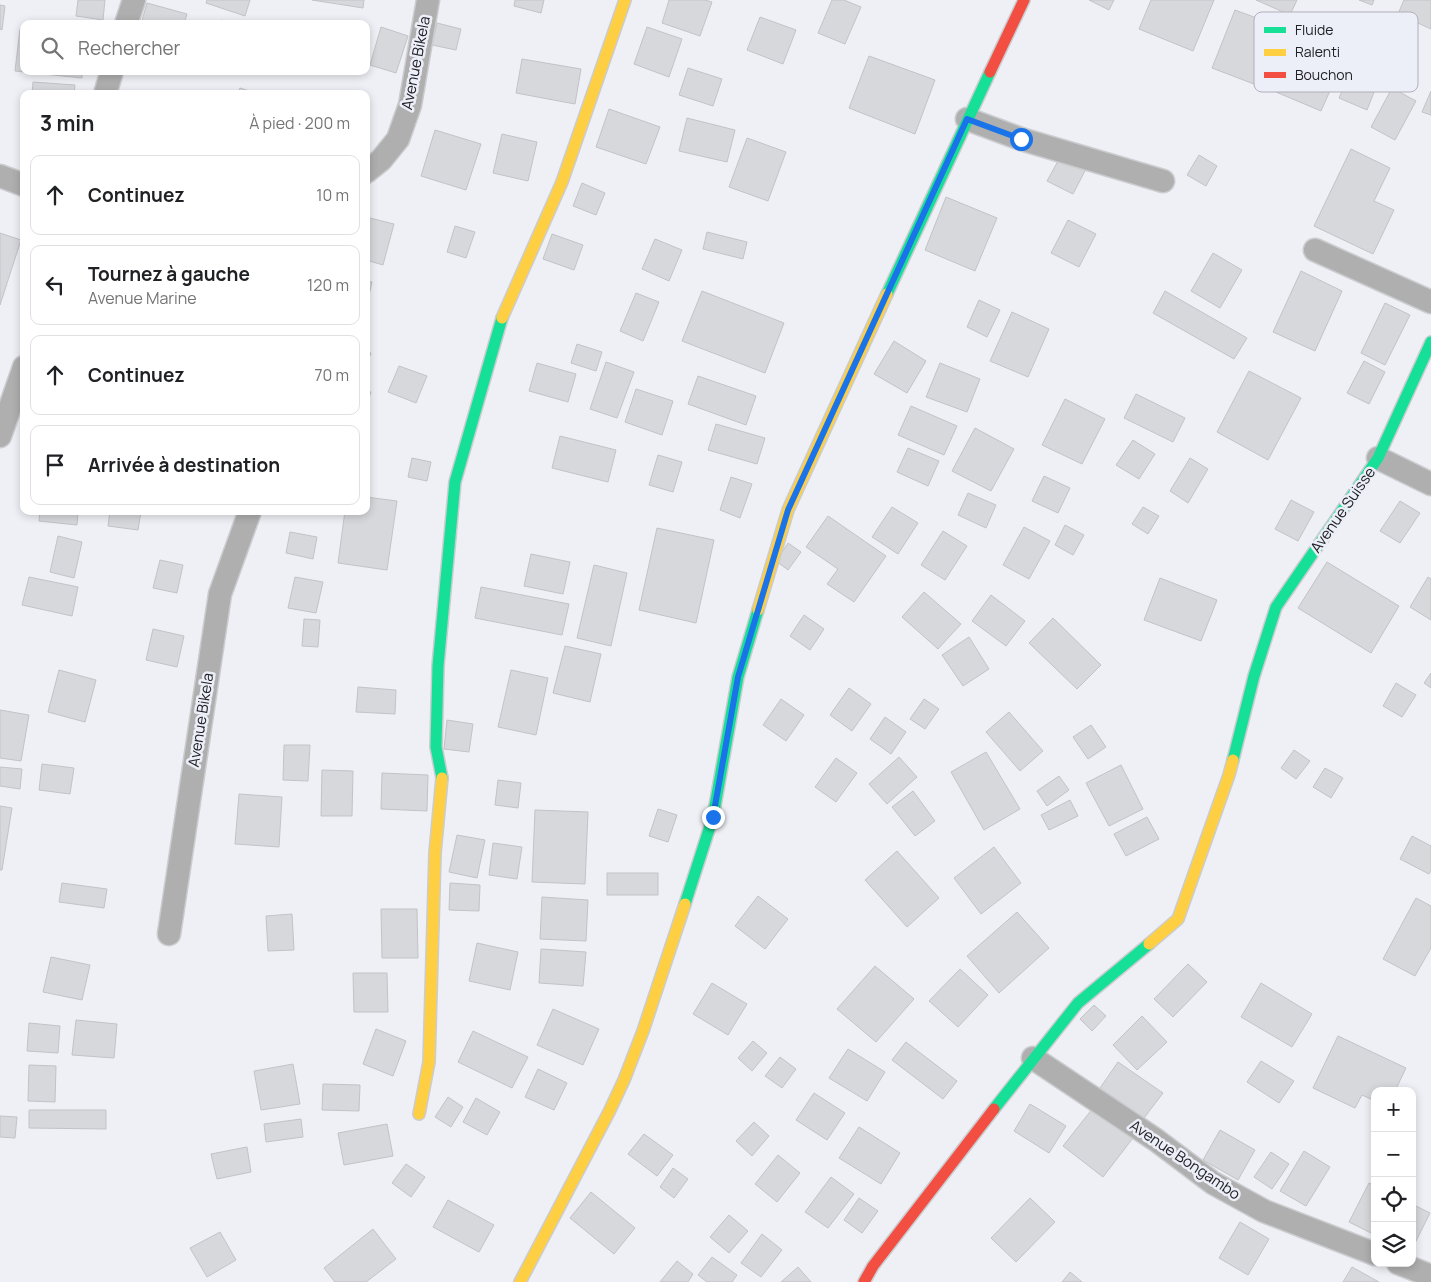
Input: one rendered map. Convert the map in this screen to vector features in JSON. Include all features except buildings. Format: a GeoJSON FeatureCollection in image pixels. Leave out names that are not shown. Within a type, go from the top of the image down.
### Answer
{"type":"FeatureCollection","features":[{"type":"Feature","properties":{"kind":"street"},"geometry":{"type":"LineString","coordinates":[[127,20],[134,0]]}},
{"type":"Feature","properties":{"kind":"street","name":"Avenue Bikela"},"geometry":{"type":"LineString","coordinates":[[370,169],[381,160],[398,139],[410,105],[428,0]]}},
{"type":"Feature","properties":{"kind":"street"},"geometry":{"type":"LineString","coordinates":[[419,1114],[429,1062],[435,853],[442,774],[436,747],[438,666],[456,482],[502,318],[562,182],[624,0]]}},
{"type":"Feature","properties":{"kind":"street"},"geometry":{"type":"LineString","coordinates":[[520,1282],[609,1112],[643,1031],[713,817],[738,677],[788,510],[967,119],[1024,0]]}},
{"type":"Feature","properties":{"kind":"street"},"geometry":{"type":"LineString","coordinates":[[106,90],[111,75]]}},
{"type":"Feature","properties":{"kind":"street"},"geometry":{"type":"LineString","coordinates":[[967,119],[1021,139],[1164,181]]}},
{"type":"Feature","properties":{"kind":"street"},"geometry":{"type":"LineString","coordinates":[[0,176],[20,184]]}},
{"type":"Feature","properties":{"kind":"street"},"geometry":{"type":"LineString","coordinates":[[1314,250],[1431,302]]}},
{"type":"Feature","properties":{"kind":"street","name":"Avenue Suisse"},"geometry":{"type":"LineString","coordinates":[[864,1282],[873,1266],[1033,1058],[1078,1003],[1178,919],[1229,775],[1254,676],[1276,607],[1378,458],[1431,342]]}},
{"type":"Feature","properties":{"kind":"street"},"geometry":{"type":"LineString","coordinates":[[0,436],[20,378]]}},
{"type":"Feature","properties":{"kind":"street"},"geometry":{"type":"LineString","coordinates":[[1378,458],[1431,484]]}},
{"type":"Feature","properties":{"kind":"street","name":"Avenue Bikela"},"geometry":{"type":"LineString","coordinates":[[169,934],[220,594],[249,515]]}},
{"type":"Feature","properties":{"kind":"street","name":"Avenue Bongambo"},"geometry":{"type":"LineString","coordinates":[[1033,1058],[1156,1140],[1213,1183],[1264,1211],[1371,1252]]}},
{"type":"Feature","properties":{"kind":"street"},"geometry":{"type":"LineString","coordinates":[[1408,1267],[1431,1276]]}},
{"type":"Feature","properties":{"kind":"traffic: fast"},"geometry":{"type":"LineString","coordinates":[[887,294],[990,72]]}},
{"type":"Feature","properties":{"kind":"traffic: fast"},"geometry":{"type":"LineString","coordinates":[[442,778],[436,747],[438,666],[455,482],[502,318]]}},
{"type":"Feature","properties":{"kind":"traffic: fast"},"geometry":{"type":"LineString","coordinates":[[1233,760],[1254,676],[1276,607],[1378,458],[1431,342]]}},
{"type":"Feature","properties":{"kind":"traffic: fast"},"geometry":{"type":"LineString","coordinates":[[685,904],[713,817],[738,677],[758,610]]}},
{"type":"Feature","properties":{"kind":"traffic: fast"},"geometry":{"type":"LineString","coordinates":[[994,1109],[1078,1003],[1149,944]]}},
{"type":"Feature","properties":{"kind":"traffic: slow"},"geometry":{"type":"LineString","coordinates":[[502,318],[562,182],[625,0]]}},
{"type":"Feature","properties":{"kind":"traffic: slow"},"geometry":{"type":"LineString","coordinates":[[758,610],[788,510],[887,294]]}},
{"type":"Feature","properties":{"kind":"traffic: slow"},"geometry":{"type":"LineString","coordinates":[[1149,944],[1178,919],[1233,760]]}},
{"type":"Feature","properties":{"kind":"traffic: slow"},"geometry":{"type":"LineString","coordinates":[[419,1114],[429,1062],[435,853],[442,778]]}},
{"type":"Feature","properties":{"kind":"traffic: slow"},"geometry":{"type":"LineString","coordinates":[[520,1282],[624,1080],[643,1031],[685,904]]}},
{"type":"Feature","properties":{"kind":"traffic: jam"},"geometry":{"type":"LineString","coordinates":[[990,72],[1024,0]]}},
{"type":"Feature","properties":{"kind":"traffic: jam"},"geometry":{"type":"LineString","coordinates":[[864,1282],[873,1266],[994,1109]]}},
{"type":"Feature","properties":{"kind":"route"},"geometry":{"type":"LineString","coordinates":[[713,817],[738,677],[788,510],[967,119],[1021,139]]}}]}
